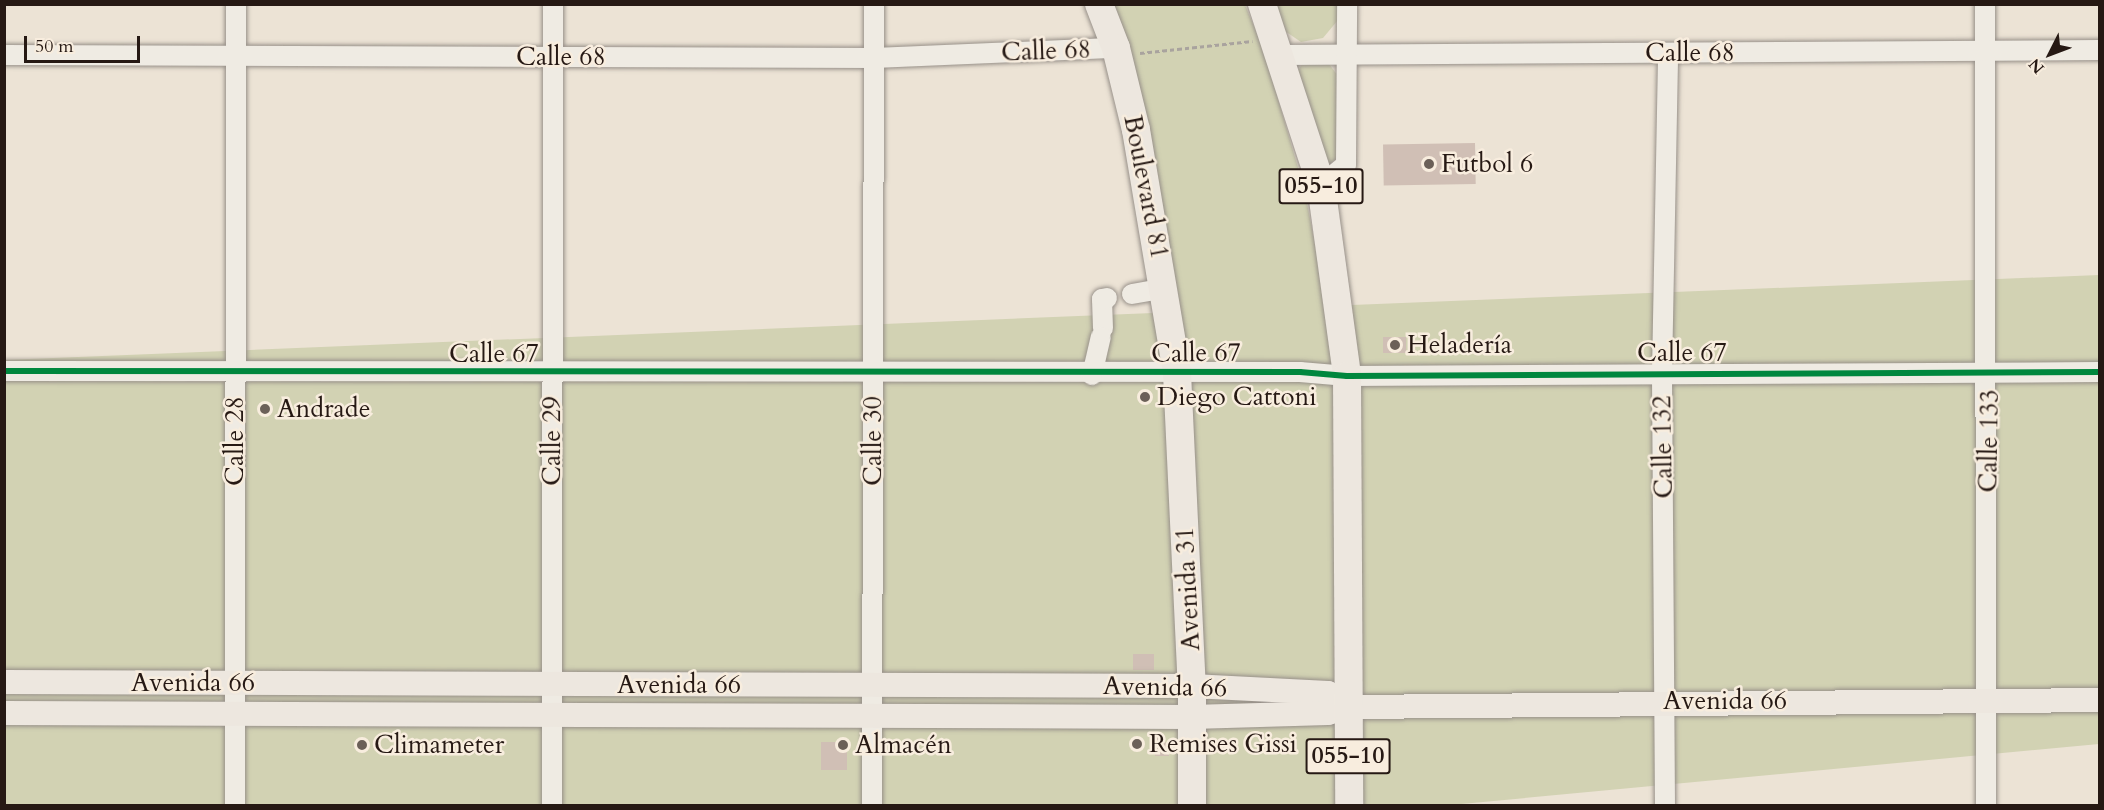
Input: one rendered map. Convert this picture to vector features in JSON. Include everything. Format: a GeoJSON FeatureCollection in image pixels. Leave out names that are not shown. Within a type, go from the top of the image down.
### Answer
{"type":"FeatureCollection","features":[{"type":"Feature","properties":{"kind":"highway","name":"Boulevard 81"},"geometry":{"type":"LineString","coordinates":[[1099,4],[1117,51],[1166,288],[1177,373]]}},
{"type":"Feature","properties":{"kind":"highway","name":"055-10"},"geometry":{"type":"LineString","coordinates":[[1262,4],[1321,185],[1347,376],[1349,806]]}},
{"type":"Feature","properties":{"kind":"highway","name":"Avenida 31"},"geometry":{"type":"LineString","coordinates":[[1177,373],[1192,686],[1192,806]]}},
{"type":"Feature","properties":{"kind":"main road","name":"Avenida 66"},"geometry":{"type":"LineString","coordinates":[[4,682],[1192,686],[1328,693],[1350,707]]}},
{"type":"Feature","properties":{"kind":"main road","name":"Avenida 66"},"geometry":{"type":"LineString","coordinates":[[4,713],[1192,717],[1328,713],[1350,707],[1666,701],[2100,700]]}},
{"type":"Feature","properties":{"kind":"street","name":"Calle 28"},"geometry":{"type":"LineString","coordinates":[[235,806],[236,4]]}},
{"type":"Feature","properties":{"kind":"street","name":"Calle 29"},"geometry":{"type":"LineString","coordinates":[[552,806],[553,4]]}},
{"type":"Feature","properties":{"kind":"street","name":"Calle 30"},"geometry":{"type":"LineString","coordinates":[[872,806],[874,4]]}},
{"type":"Feature","properties":{"kind":"street"},"geometry":{"type":"LineString","coordinates":[[1321,185],[1346,165],[1347,4]]}},
{"type":"Feature","properties":{"kind":"street","name":"Calle 133"},"geometry":{"type":"LineString","coordinates":[[1985,4],[1989,373],[1986,806]]}},
{"type":"Feature","properties":{"kind":"street","name":"Calle 68"},"geometry":{"type":"LineString","coordinates":[[1277,46],[1346,52],[1668,53],[2100,50]]}},
{"type":"Feature","properties":{"kind":"street","name":"Calle 68"},"geometry":{"type":"LineString","coordinates":[[4,55],[874,58],[1117,51]]}},
{"type":"Feature","properties":{"kind":"street","name":"Calle 132"},"geometry":{"type":"LineString","coordinates":[[1665,806],[1662,372],[1668,53]]}},
{"type":"Feature","properties":{"kind":"street"},"geometry":{"type":"LineString","coordinates":[[1132,294],[1166,288]]}},
{"type":"Feature","properties":{"kind":"street"},"geometry":{"type":"LineString","coordinates":[[1092,375],[1102,332],[1102,299],[1107,298]]}},
{"type":"Feature","properties":{"kind":"street","name":"Calle 67"},"geometry":{"type":"LineString","coordinates":[[4,371],[1092,375],[1177,373],[1347,376],[1662,372],[2100,372]]}},
{"type":"Feature","properties":{"kind":"path"},"geometry":{"type":"LineString","coordinates":[[1117,51],[1277,46]]}},
{"type":"Feature","properties":{"kind":"green space"},"geometry":{"type":"Polygon","coordinates":[[[1108,5],[1245,5],[1263,48],[1304,188],[1327,306],[2099,275],[2099,744],[1440,806],[5,805],[4,360],[1178,312],[1108,5]]]}},
{"type":"Feature","properties":{"kind":"green space"},"geometry":{"type":"Polygon","coordinates":[[[1273,5],[1339,5],[1338,20],[1323,38],[1301,42],[1282,29],[1273,5]]]}},
{"type":"Feature","properties":{"kind":"green space"},"geometry":{"type":"Polygon","coordinates":[[[1303,62],[1329,64],[1338,76],[1338,157],[1331,163],[1326,163],[1297,73],[1303,62]]]}},
{"type":"Feature","properties":{"kind":"building","name":"Futbol 6"},"geometry":{"type":"Polygon","coordinates":[[[1475,143],[1476,184],[1384,186],[1383,145],[1475,143]]]}},
{"type":"Feature","properties":{"kind":"building","name":"Heladería"},"geometry":{"type":"Polygon","coordinates":[[[1383,337],[1406,337],[1406,353],[1383,353],[1383,337]]]}},
{"type":"Feature","properties":{"kind":"building"},"geometry":{"type":"Polygon","coordinates":[[[1133,654],[1154,654],[1154,670],[1133,670],[1133,654]]]}},
{"type":"Feature","properties":{"kind":"building"},"geometry":{"type":"Polygon","coordinates":[[[1155,735],[1169,745],[1169,756],[1155,756],[1155,735]]]}},
{"type":"Feature","properties":{"kind":"building"},"geometry":{"type":"Polygon","coordinates":[[[821,742],[847,742],[847,770],[821,770],[821,742]]]}},
{"type":"Feature","properties":{"kind":"cycle path"},"geometry":{"type":"LineString","coordinates":[[4,371],[1300,372],[1347,376],[2100,372]]}},
{"type":"Feature","properties":{"kind":"place","name":"Futbol 6"},"geometry":{"type":"Point","coordinates":[1429,164]}},
{"type":"Feature","properties":{"kind":"place","name":"Heladería"},"geometry":{"type":"Point","coordinates":[1395,345]}},
{"type":"Feature","properties":{"kind":"place","name":"Diego Cattoni"},"geometry":{"type":"Point","coordinates":[1145,397]}},
{"type":"Feature","properties":{"kind":"place","name":"Andrade"},"geometry":{"type":"Point","coordinates":[265,409]}},
{"type":"Feature","properties":{"kind":"place","name":"Remises Gissi"},"geometry":{"type":"Point","coordinates":[1137,744]}},
{"type":"Feature","properties":{"kind":"place","name":"Climameter"},"geometry":{"type":"Point","coordinates":[362,745]}},
{"type":"Feature","properties":{"kind":"place","name":"Almacén"},"geometry":{"type":"Point","coordinates":[843,745]}}]}
